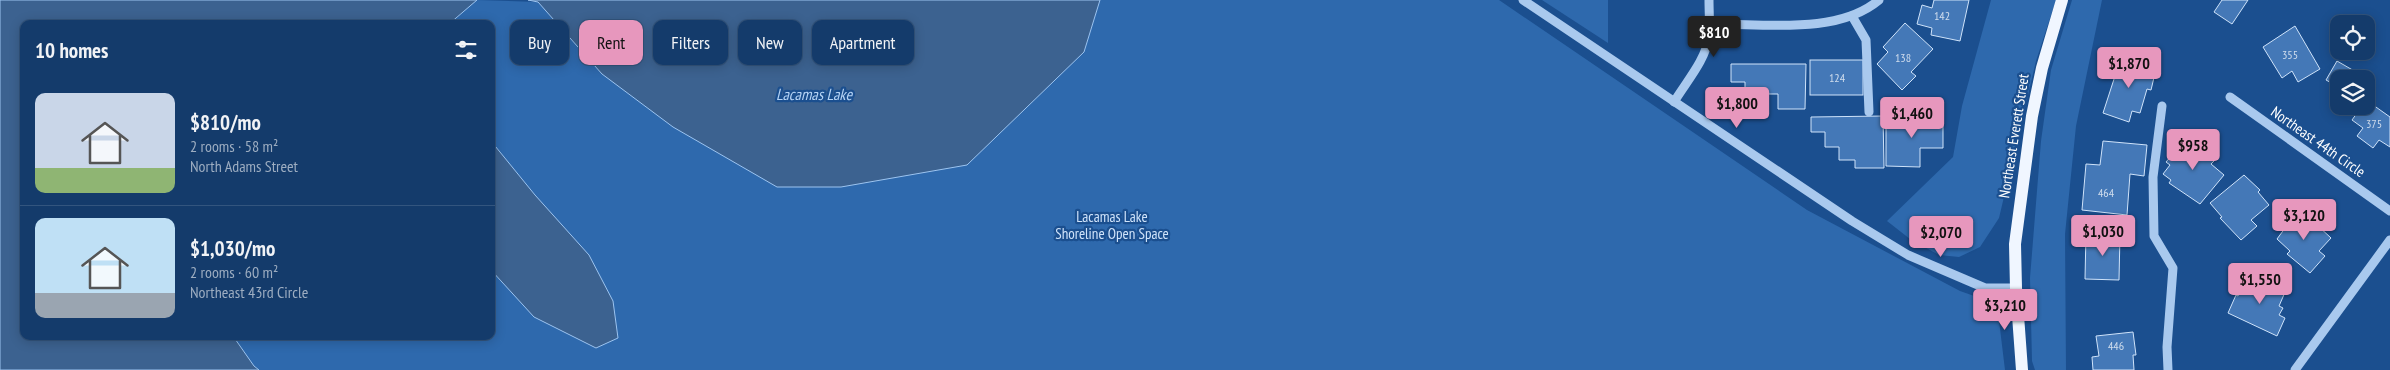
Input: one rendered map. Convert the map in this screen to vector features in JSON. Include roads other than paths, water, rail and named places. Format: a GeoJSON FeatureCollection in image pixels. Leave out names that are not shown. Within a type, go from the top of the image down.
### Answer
{"type":"FeatureCollection","features":[{"type":"Feature","properties":{"kind":"main road","name":"Northeast Everett Street"},"geometry":{"type":"LineString","coordinates":[[2022,370],[2015,244],[2032,116],[2042,68],[2062,0]]}},
{"type":"Feature","properties":{"kind":"street"},"geometry":{"type":"LineString","coordinates":[[1523,0],[1852,221],[1908,256],[1985,288],[2016,288]]}},
{"type":"Feature","properties":{"kind":"street"},"geometry":{"type":"LineString","coordinates":[[1674,102],[1702,56],[1708,37],[1709,0]]}},
{"type":"Feature","properties":{"kind":"street"},"geometry":{"type":"LineString","coordinates":[[1709,24],[1823,24],[1852,16],[1879,0]]}},
{"type":"Feature","properties":{"kind":"street"},"geometry":{"type":"LineString","coordinates":[[1852,16],[1866,40],[1869,112]]}},
{"type":"Feature","properties":{"kind":"street","name":"Northeast 44th Circle"},"geometry":{"type":"LineString","coordinates":[[2230,97],[2390,210]]}},
{"type":"Feature","properties":{"kind":"street"},"geometry":{"type":"LineString","coordinates":[[2162,106],[2153,177],[2154,236],[2173,268],[2167,347],[2168,370]]}},
{"type":"Feature","properties":{"kind":"street"},"geometry":{"type":"LineString","coordinates":[[2294,370],[2390,240]]}},
{"type":"Feature","properties":{"kind":"water"},"geometry":{"type":"Polygon","coordinates":[[[0,0],[477,0],[454,20],[20,20],[20,340],[236,340],[254,366],[259,370],[0,370],[0,0]]]}},
{"type":"Feature","properties":{"kind":"water","name":"Lacamas Lake"},"geometry":{"type":"Polygon","coordinates":[[[528,0],[1100,0],[1084,52],[967,165],[841,187],[777,187],[673,127],[602,74],[594,65],[643,65],[643,20],[579,20],[579,48],[569,37],[569,20],[554,20],[538,2],[528,0]]]}},
{"type":"Feature","properties":{"kind":"water"},"geometry":{"type":"Polygon","coordinates":[[[495,146],[535,195],[589,255],[613,301],[618,338],[596,348],[534,317],[495,274],[495,146]]]}},
{"type":"Feature","properties":{"kind":"park label","name":"Lacamas Lake Shoreline Open Space"},"geometry":{"type":"Point","coordinates":[1112,226]}}]}
